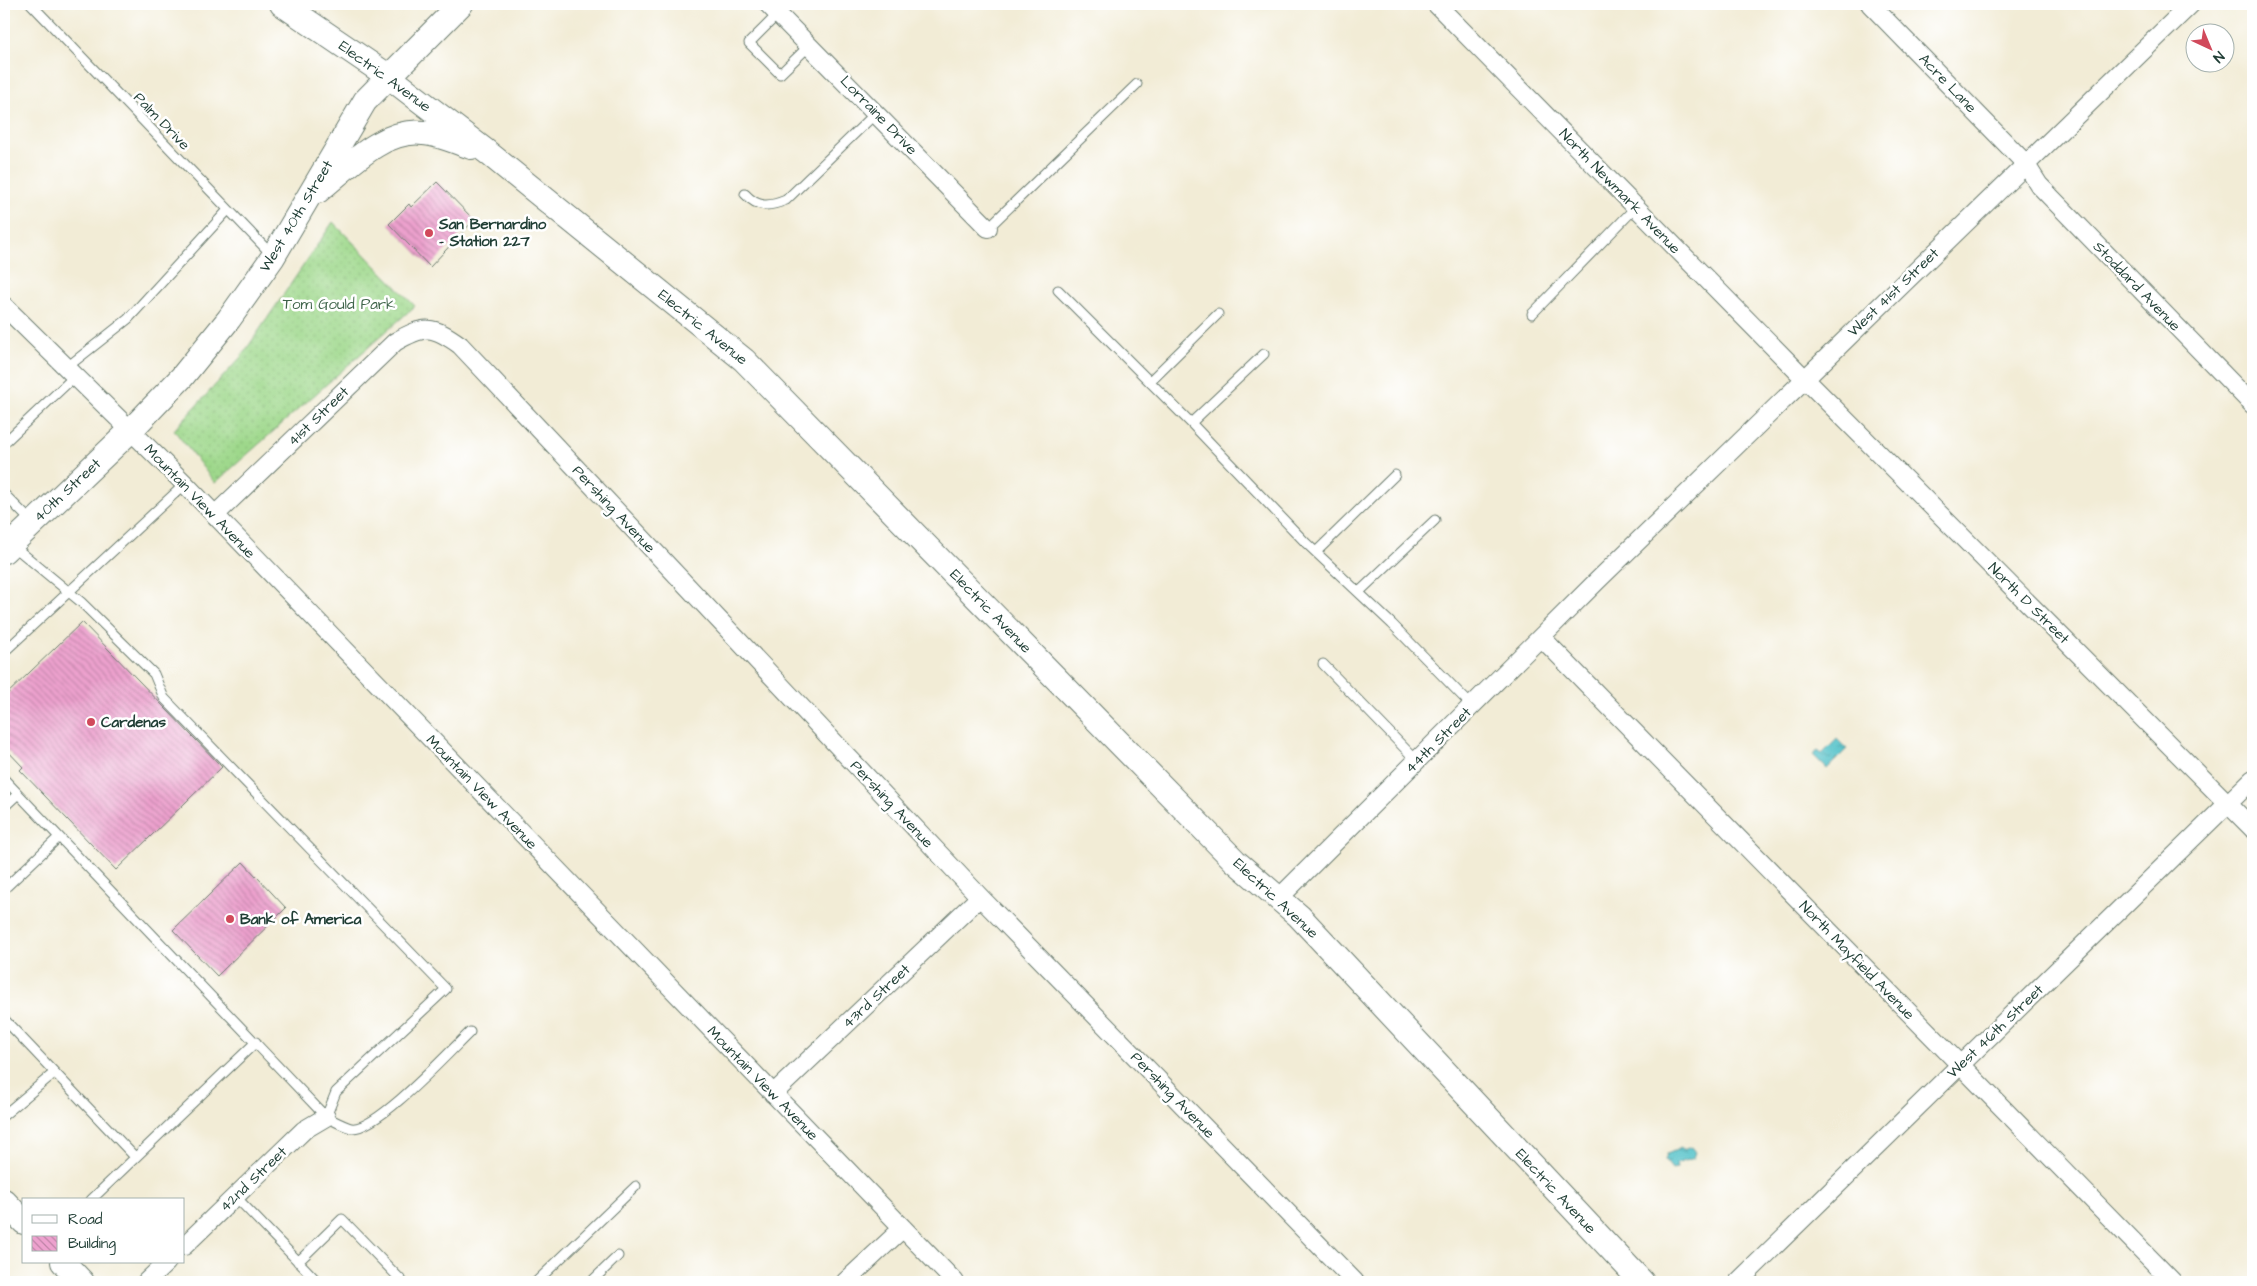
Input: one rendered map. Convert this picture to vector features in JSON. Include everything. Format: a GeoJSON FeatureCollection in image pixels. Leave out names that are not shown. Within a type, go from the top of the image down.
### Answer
{"type":"FeatureCollection","features":[{"type":"Feature","properties":{"kind":"main road","name":"Electric Avenue"},"geometry":{"type":"LineString","coordinates":[[282,4],[388,76],[487,152],[744,360],[1235,861],[1298,916],[1642,1282]]}},
{"type":"Feature","properties":{"kind":"main road","name":"West 40th Street"},"geometry":{"type":"LineString","coordinates":[[131,430],[182,377],[230,319],[274,257],[365,101],[462,4]]}},
{"type":"Feature","properties":{"kind":"main road"},"geometry":{"type":"LineString","coordinates":[[308,199],[377,145],[398,134],[425,133],[487,152]]}},
{"type":"Feature","properties":{"kind":"main road","name":"40th Street"},"geometry":{"type":"LineString","coordinates":[[7,548],[131,430]]}},
{"type":"Feature","properties":{"kind":"main road"},"geometry":{"type":"LineString","coordinates":[[4,1201],[22,1220]]}},
{"type":"Feature","properties":{"kind":"main road"},"geometry":{"type":"LineString","coordinates":[[64,1264],[82,1282]]}},
{"type":"Feature","properties":{"kind":"street","name":"North Newmark Avenue"},"geometry":{"type":"LineString","coordinates":[[1436,4],[1804,378]]}},
{"type":"Feature","properties":{"kind":"street","name":"Acre Lane"},"geometry":{"type":"LineString","coordinates":[[1870,4],[2026,163]]}},
{"type":"Feature","properties":{"kind":"street","name":"West 41st Street"},"geometry":{"type":"LineString","coordinates":[[1597,581],[2190,4]]}},
{"type":"Feature","properties":{"kind":"street","name":"Lorraine Drive"},"geometry":{"type":"LineString","coordinates":[[773,9],[988,228]]}},
{"type":"Feature","properties":{"kind":"street","name":"Stoddard Avenue"},"geometry":{"type":"LineString","coordinates":[[2026,163],[2039,186],[2253,405]]}},
{"type":"Feature","properties":{"kind":"street","name":"Mountain View Avenue"},"geometry":{"type":"LineString","coordinates":[[6,312],[71,372],[185,484],[955,1282]]}},
{"type":"Feature","properties":{"kind":"street","name":"41st Street"},"geometry":{"type":"LineString","coordinates":[[215,515],[395,342],[411,333],[428,328]]}},
{"type":"Feature","properties":{"kind":"street","name":"Pershing Avenue"},"geometry":{"type":"LineString","coordinates":[[428,328],[445,334],[460,345],[980,898],[1355,1282]]}},
{"type":"Feature","properties":{"kind":"street","name":"North D Street"},"geometry":{"type":"LineString","coordinates":[[1804,378],[2253,829]]}},
{"type":"Feature","properties":{"kind":"street","name":"44th Street"},"geometry":{"type":"LineString","coordinates":[[1278,899],[1597,581]]}},
{"type":"Feature","properties":{"kind":"street","name":"North Mayfield Avenue"},"geometry":{"type":"LineString","coordinates":[[1541,637],[2173,1282]]}},
{"type":"Feature","properties":{"kind":"street","name":"West 46th Street"},"geometry":{"type":"LineString","coordinates":[[1738,1282],[2253,780]]}},
{"type":"Feature","properties":{"kind":"street","name":"43rd Street"},"geometry":{"type":"LineString","coordinates":[[773,1094],[980,898]]}},
{"type":"Feature","properties":{"kind":"street","name":"42nd Street"},"geometry":{"type":"LineString","coordinates":[[185,1245],[304,1130],[326,1117]]}},
{"type":"Feature","properties":{"kind":"street"},"geometry":{"type":"LineString","coordinates":[[845,1282],[902,1228]]}},
{"type":"Feature","properties":{"kind":"street"},"geometry":{"type":"LineString","coordinates":[[146,1282],[165,1264]]}},
{"type":"Feature","properties":{"kind":"lane","name":"Palm Drive"},"geometry":{"type":"LineString","coordinates":[[31,4],[274,257]]}},
{"type":"Feature","properties":{"kind":"lane"},"geometry":{"type":"LineString","coordinates":[[773,9],[749,43],[780,74],[810,45]]}},
{"type":"Feature","properties":{"kind":"lane"},"geometry":{"type":"LineString","coordinates":[[988,228],[1137,84]]}},
{"type":"Feature","properties":{"kind":"lane"},"geometry":{"type":"LineString","coordinates":[[745,194],[758,205],[771,206],[786,200],[876,113]]}},
{"type":"Feature","properties":{"kind":"lane"},"geometry":{"type":"LineString","coordinates":[[1532,314],[1636,207]]}},
{"type":"Feature","properties":{"kind":"lane"},"geometry":{"type":"LineString","coordinates":[[4,443],[71,372],[128,319],[228,210]]}},
{"type":"Feature","properties":{"kind":"lane"},"geometry":{"type":"LineString","coordinates":[[1058,290],[1150,381],[1316,552],[1359,592],[1472,706]]}},
{"type":"Feature","properties":{"kind":"lane"},"geometry":{"type":"LineString","coordinates":[[1150,381],[1218,314]]}},
{"type":"Feature","properties":{"kind":"lane"},"geometry":{"type":"LineString","coordinates":[[1191,423],[1264,354]]}},
{"type":"Feature","properties":{"kind":"lane"},"geometry":{"type":"LineString","coordinates":[[1316,552],[1395,475]]}},
{"type":"Feature","properties":{"kind":"lane"},"geometry":{"type":"LineString","coordinates":[[4,652],[185,484]]}},
{"type":"Feature","properties":{"kind":"lane"},"geometry":{"type":"LineString","coordinates":[[4,494],[33,523]]}},
{"type":"Feature","properties":{"kind":"lane"},"geometry":{"type":"LineString","coordinates":[[1359,592],[1435,520]]}},
{"type":"Feature","properties":{"kind":"lane"},"geometry":{"type":"LineString","coordinates":[[7,548],[68,591],[154,674],[164,698],[446,990],[336,1092],[326,1117]]}},
{"type":"Feature","properties":{"kind":"lane"},"geometry":{"type":"LineString","coordinates":[[1323,664],[1417,760]]}},
{"type":"Feature","properties":{"kind":"lane"},"geometry":{"type":"LineString","coordinates":[[4,779],[326,1117],[351,1128],[364,1126],[386,1112],[470,1032]]}},
{"type":"Feature","properties":{"kind":"lane"},"geometry":{"type":"LineString","coordinates":[[4,807],[18,794]]}},
{"type":"Feature","properties":{"kind":"lane"},"geometry":{"type":"LineString","coordinates":[[4,889],[59,837]]}},
{"type":"Feature","properties":{"kind":"lane"},"geometry":{"type":"LineString","coordinates":[[4,1019],[136,1157]]}},
{"type":"Feature","properties":{"kind":"lane"},"geometry":{"type":"LineString","coordinates":[[93,1198],[256,1042]]}},
{"type":"Feature","properties":{"kind":"lane"},"geometry":{"type":"LineString","coordinates":[[4,1115],[54,1073]]}},
{"type":"Feature","properties":{"kind":"lane"},"geometry":{"type":"LineString","coordinates":[[536,1282],[636,1186]]}},
{"type":"Feature","properties":{"kind":"lane"},"geometry":{"type":"LineString","coordinates":[[235,1196],[318,1282]]}},
{"type":"Feature","properties":{"kind":"lane"},"geometry":{"type":"LineString","coordinates":[[298,1262],[342,1219],[403,1282]]}},
{"type":"Feature","properties":{"kind":"lane"},"geometry":{"type":"LineString","coordinates":[[591,1282],[618,1256]]}},
{"type":"Feature","properties":{"kind":"green space","name":"Tom Gould Park"},"geometry":{"type":"Polygon","coordinates":[[[333,222],[415,306],[215,483],[174,430],[241,357],[333,222]]]}},
{"type":"Feature","properties":{"kind":"water"},"geometry":{"type":"Polygon","coordinates":[[[1837,739],[1847,749],[1827,769],[1813,755],[1818,751],[1822,754],[1837,739]]]}},
{"type":"Feature","properties":{"kind":"water"},"geometry":{"type":"Polygon","coordinates":[[[1691,1147],[1695,1152],[1693,1158],[1676,1164],[1677,1168],[1672,1169],[1665,1160],[1667,1154],[1681,1148],[1683,1150],[1691,1147]]]}},
{"type":"Feature","properties":{"kind":"building","name":"San Bernardino - Station 227"},"geometry":{"type":"Polygon","coordinates":[[[437,182],[474,220],[430,267],[389,224],[409,204],[411,207],[437,182]]]}},
{"type":"Feature","properties":{"kind":"building","name":"Cardenas"},"geometry":{"type":"Polygon","coordinates":[[[82,622],[222,767],[116,870],[20,770],[23,767],[4,747],[4,697],[82,622]]]}},
{"type":"Feature","properties":{"kind":"building","name":"Bank of America"},"geometry":{"type":"Polygon","coordinates":[[[243,862],[286,908],[217,976],[173,930],[243,862]]]}},
{"type":"Feature","properties":{"kind":"place","name":"San Bernardino - Station 227"},"geometry":{"type":"Point","coordinates":[429,233]}},
{"type":"Feature","properties":{"kind":"place","name":"Cardenas"},"geometry":{"type":"Point","coordinates":[91,722]}},
{"type":"Feature","properties":{"kind":"place","name":"Bank of America"},"geometry":{"type":"Point","coordinates":[230,919]}}]}
